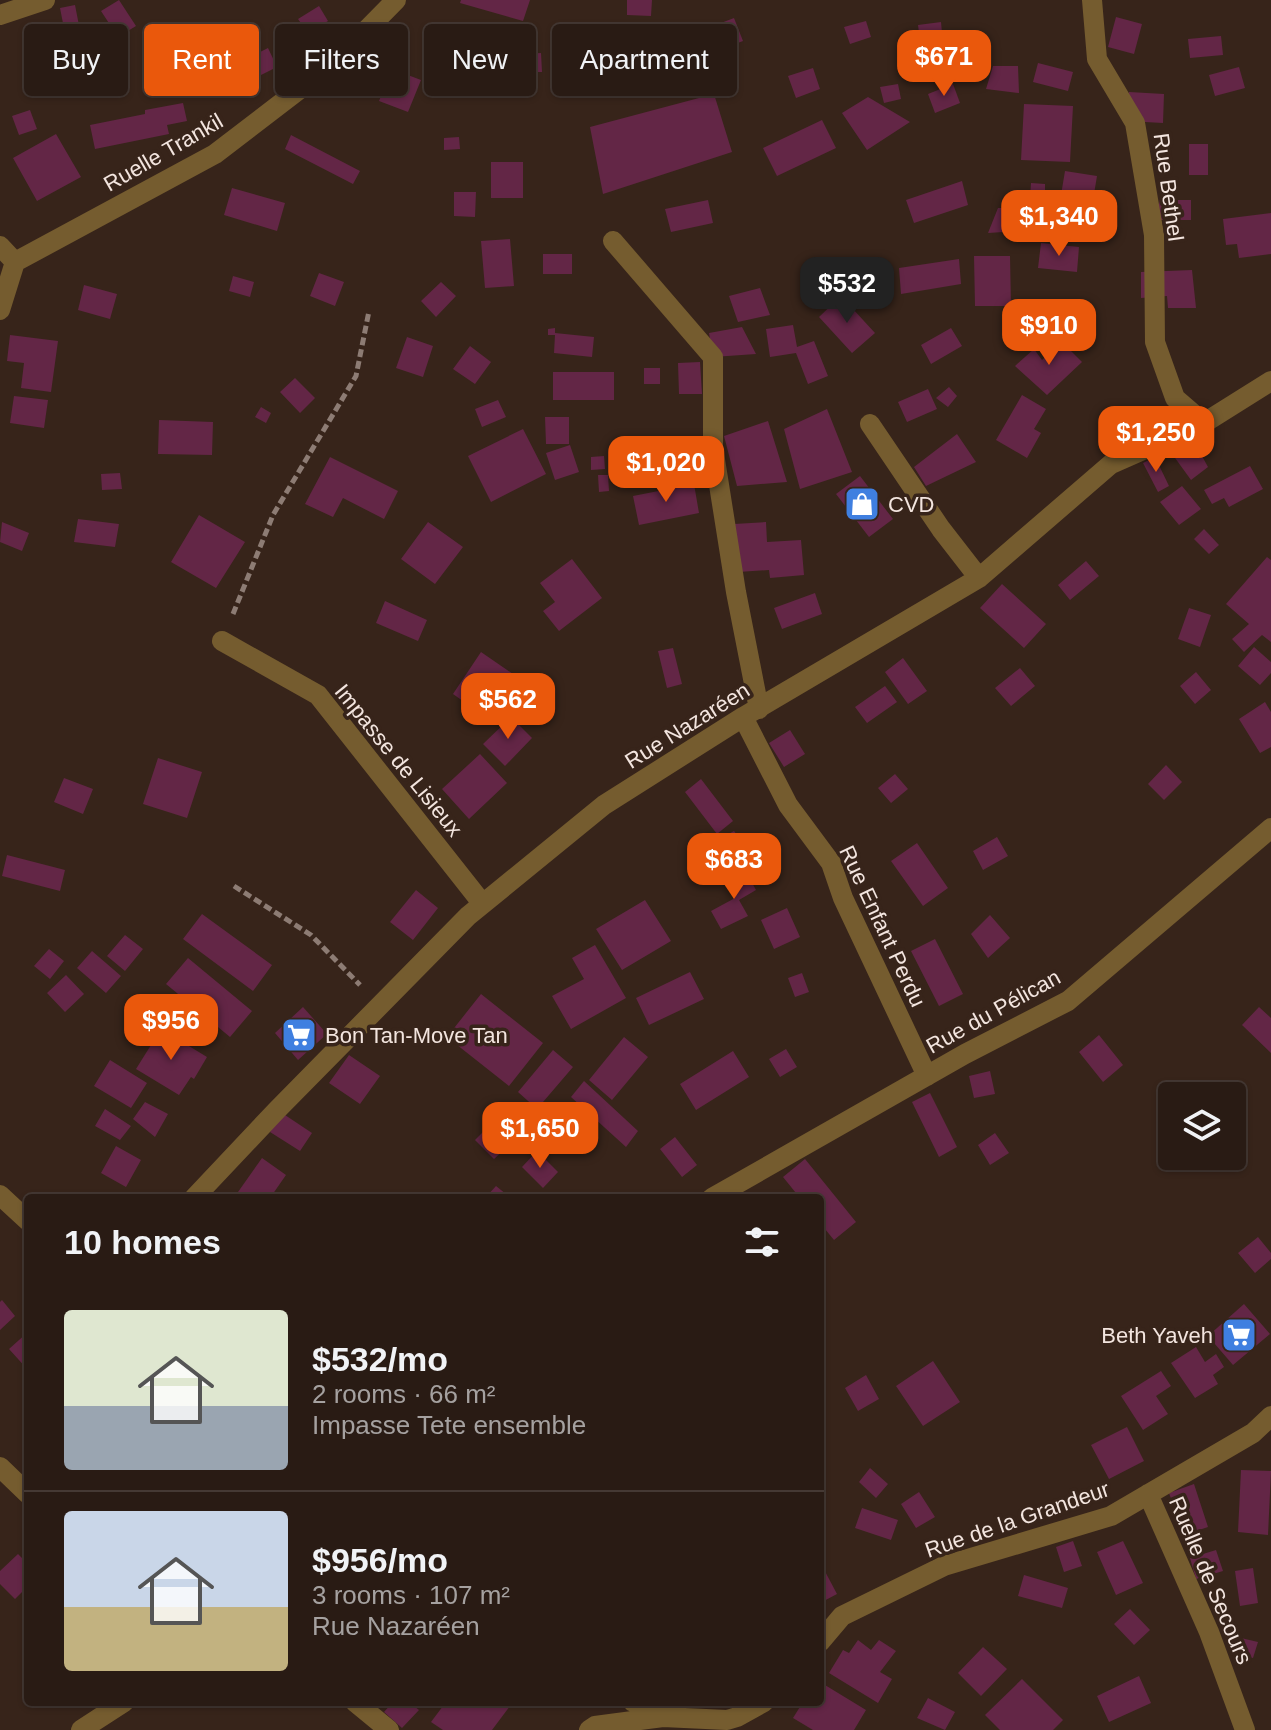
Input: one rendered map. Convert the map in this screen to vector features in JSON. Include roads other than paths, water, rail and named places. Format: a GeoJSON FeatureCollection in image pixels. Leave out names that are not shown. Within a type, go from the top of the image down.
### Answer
{"type":"FeatureCollection","features":[{"type":"Feature","properties":{"kind":"street"},"geometry":{"type":"LineString","coordinates":[[0,15],[45,0]]}},
{"type":"Feature","properties":{"kind":"street","name":"Ruelle Trankil"},"geometry":{"type":"LineString","coordinates":[[15,262],[215,154],[335,62],[396,0]]}},
{"type":"Feature","properties":{"kind":"street","name":"Rue Bethel"},"geometry":{"type":"LineString","coordinates":[[1092,0],[1097,59],[1135,123],[1154,235],[1155,342],[1175,398],[1204,423]]}},
{"type":"Feature","properties":{"kind":"street","name":"Rue Enfant Perdu"},"geometry":{"type":"LineString","coordinates":[[613,241],[713,357],[713,447],[751,713],[788,805],[831,863],[843,898],[927,1076]]}},
{"type":"Feature","properties":{"kind":"street"},"geometry":{"type":"LineString","coordinates":[[0,246],[15,262],[0,310]]}},
{"type":"Feature","properties":{"kind":"street","name":"Rue Nazaréen"},"geometry":{"type":"LineString","coordinates":[[198,1194],[482,903],[604,805],[751,713],[979,578],[1111,464],[1204,423],[1271,381]]}},
{"type":"Feature","properties":{"kind":"street"},"geometry":{"type":"LineString","coordinates":[[870,424],[941,529],[979,578]]}},
{"type":"Feature","properties":{"kind":"street","name":"Impasse de Lisieux"},"geometry":{"type":"LineString","coordinates":[[222,641],[318,695],[482,903]]}},
{"type":"Feature","properties":{"kind":"street","name":"Rue du Pélican"},"geometry":{"type":"LineString","coordinates":[[719,1194],[927,1076],[1068,1001],[1271,828]]}},
{"type":"Feature","properties":{"kind":"street"},"geometry":{"type":"LineString","coordinates":[[0,1195],[24,1217]]}},
{"type":"Feature","properties":{"kind":"street","name":"Rue de la Grandeur"},"geometry":{"type":"LineString","coordinates":[[824,1637],[842,1616],[944,1566],[1111,1516],[1253,1433],[1271,1416]]}},
{"type":"Feature","properties":{"kind":"street"},"geometry":{"type":"LineString","coordinates":[[0,1467],[24,1490]]}},
{"type":"Feature","properties":{"kind":"street","name":"Ruelle de Secours"},"geometry":{"type":"LineString","coordinates":[[1148,1494],[1209,1632],[1245,1730]]}},
{"type":"Feature","properties":{"kind":"street"},"geometry":{"type":"LineString","coordinates":[[81,1730],[118,1706]]}},
{"type":"Feature","properties":{"kind":"street"},"geometry":{"type":"LineString","coordinates":[[360,1706],[389,1730]]}},
{"type":"Feature","properties":{"kind":"street"},"geometry":{"type":"LineString","coordinates":[[654,1706],[727,1720],[751,1730]]}},
{"type":"Feature","properties":{"kind":"street"},"geometry":{"type":"LineString","coordinates":[[589,1730],[595,1726],[663,1717],[727,1720],[756,1706]]}},
{"type":"Feature","properties":{"kind":"place","name":"CVD"},"geometry":{"type":"Point","coordinates":[862,504]}},
{"type":"Feature","properties":{"kind":"place","name":"Bon Tan-Move Tan"},"geometry":{"type":"Point","coordinates":[299,1035]}},
{"type":"Feature","properties":{"kind":"place","name":"Beth Yaveh"},"geometry":{"type":"Point","coordinates":[1239,1335]}}]}
